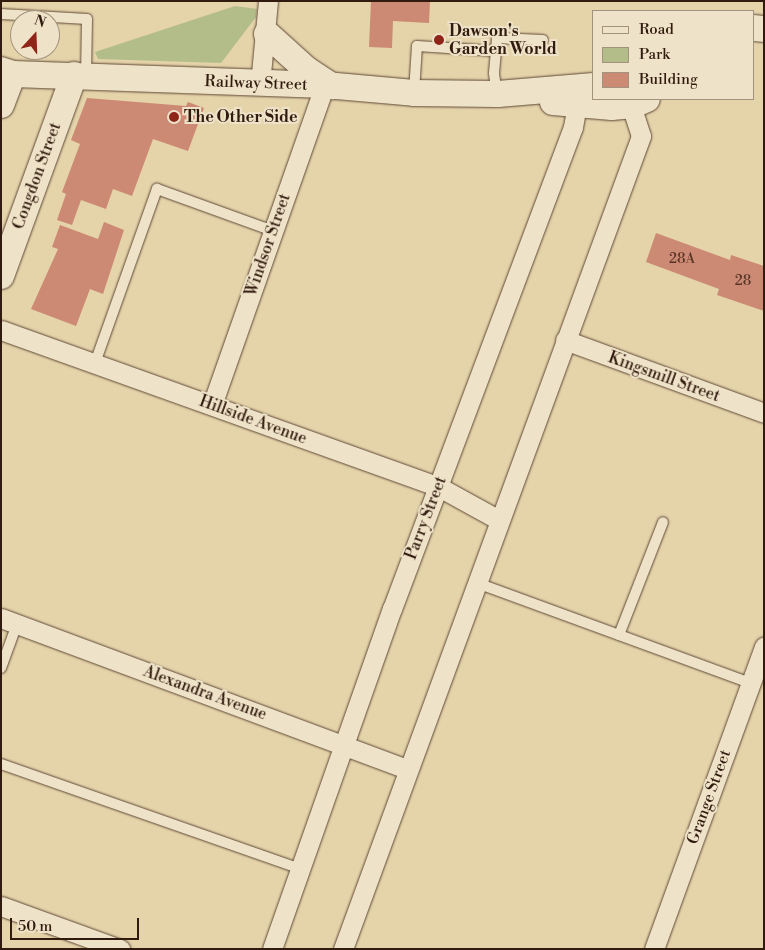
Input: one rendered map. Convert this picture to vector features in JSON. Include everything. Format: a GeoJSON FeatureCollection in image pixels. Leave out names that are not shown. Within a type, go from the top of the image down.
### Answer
{"type":"FeatureCollection","features":[{"type":"Feature","properties":{"kind":"street"},"geometry":{"type":"LineString","coordinates":[[268,1],[269,85]]}},
{"type":"Feature","properties":{"kind":"street"},"geometry":{"type":"LineString","coordinates":[[267,34],[307,70],[329,86]]}},
{"type":"Feature","properties":{"kind":"street"},"geometry":{"type":"LineString","coordinates":[[1,105],[5,74]]}},
{"type":"Feature","properties":{"kind":"street","name":"Railway Street"},"geometry":{"type":"LineString","coordinates":[[5,74],[80,75],[269,85],[329,86],[414,93],[583,93]]}},
{"type":"Feature","properties":{"kind":"street","name":"Congdon Street"},"geometry":{"type":"LineString","coordinates":[[1,276],[80,75]]}},
{"type":"Feature","properties":{"kind":"street","name":"Windsor Street"},"geometry":{"type":"LineString","coordinates":[[212,405],[273,231],[329,86]]}},
{"type":"Feature","properties":{"kind":"street","name":"Parry Street"},"geometry":{"type":"LineString","coordinates":[[272,949],[439,487],[573,127],[583,93]]}},
{"type":"Feature","properties":{"kind":"street"},"geometry":{"type":"LineString","coordinates":[[342,949],[641,136],[639,100]]}},
{"type":"Feature","properties":{"kind":"street","name":"Hillside Avenue"},"geometry":{"type":"LineString","coordinates":[[1,330],[439,487],[499,520]]}},
{"type":"Feature","properties":{"kind":"street","name":"Kingsmill Street"},"geometry":{"type":"LineString","coordinates":[[565,340],[764,413]]}},
{"type":"Feature","properties":{"kind":"street","name":"Alexandra Avenue"},"geometry":{"type":"LineString","coordinates":[[9,621],[408,769]]}},
{"type":"Feature","properties":{"kind":"street","name":"Grange Street"},"geometry":{"type":"LineString","coordinates":[[654,949],[764,646]]}},
{"type":"Feature","properties":{"kind":"street"},"geometry":{"type":"LineString","coordinates":[[1,906],[120,949]]}},
{"type":"Feature","properties":{"kind":"lane"},"geometry":{"type":"LineString","coordinates":[[1,14],[87,19],[80,75]]}},
{"type":"Feature","properties":{"kind":"lane"},"geometry":{"type":"LineString","coordinates":[[498,94],[496,38],[543,40]]}},
{"type":"Feature","properties":{"kind":"lane"},"geometry":{"type":"LineString","coordinates":[[414,93],[417,46],[495,51]]}},
{"type":"Feature","properties":{"kind":"lane"},"geometry":{"type":"LineString","coordinates":[[95,363],[157,189],[273,231]]}},
{"type":"Feature","properties":{"kind":"lane"},"geometry":{"type":"LineString","coordinates":[[618,634],[663,522]]}},
{"type":"Feature","properties":{"kind":"lane"},"geometry":{"type":"LineString","coordinates":[[477,582],[750,683]]}},
{"type":"Feature","properties":{"kind":"lane"},"geometry":{"type":"LineString","coordinates":[[1,668],[9,621]]}},
{"type":"Feature","properties":{"kind":"lane"},"geometry":{"type":"LineString","coordinates":[[1,764],[301,869]]}},
{"type":"Feature","properties":{"kind":"green space"},"geometry":{"type":"Polygon","coordinates":[[[235,6],[257,9],[256,17],[221,63],[98,59],[95,52],[235,6]]]}},
{"type":"Feature","properties":{"kind":"building"},"geometry":{"type":"Polygon","coordinates":[[[371,1],[430,1],[429,23],[393,21],[392,48],[369,47],[371,1]]]}},
{"type":"Feature","properties":{"kind":"building"},"geometry":{"type":"Polygon","coordinates":[[[87,98],[186,106],[188,102],[204,108],[188,151],[153,139],[132,196],[113,189],[106,209],[81,200],[72,225],[57,220],[66,194],[62,192],[80,144],[71,140],[87,98]]]}},
{"type":"Feature","properties":{"kind":"building"},"geometry":{"type":"Polygon","coordinates":[[[104,222],[124,230],[103,294],[90,289],[76,326],[31,309],[58,249],[52,247],[60,225],[98,239],[104,222]]]}},
{"type":"Feature","properties":{"kind":"building"},"geometry":{"type":"Polygon","coordinates":[[[656,233],[730,260],[731,255],[764,266],[764,311],[717,295],[719,289],[646,262],[656,233]]]}},
{"type":"Feature","properties":{"kind":"place","name":"Dawson's Garden World"},"geometry":{"type":"Point","coordinates":[439,40]}},
{"type":"Feature","properties":{"kind":"place","name":"The Other Side"},"geometry":{"type":"Point","coordinates":[174,117]}}]}
